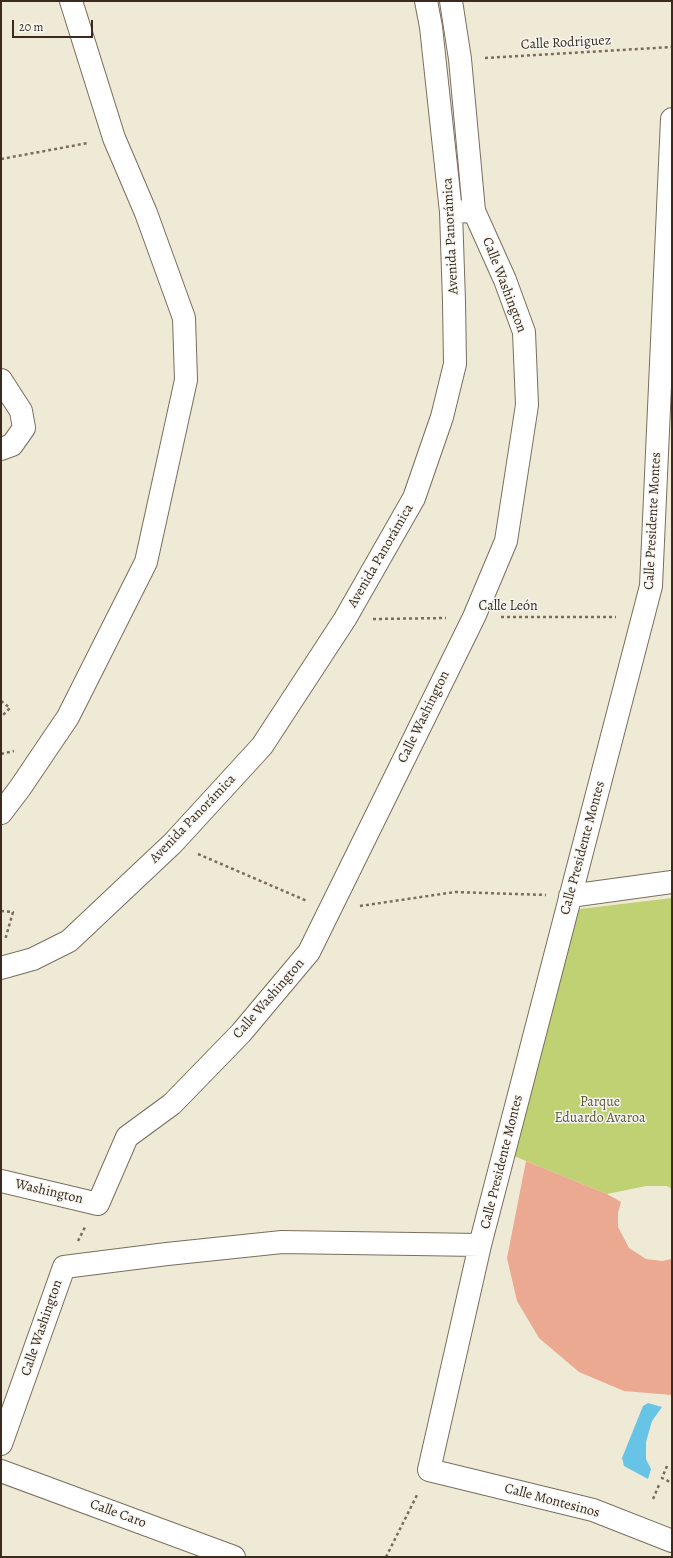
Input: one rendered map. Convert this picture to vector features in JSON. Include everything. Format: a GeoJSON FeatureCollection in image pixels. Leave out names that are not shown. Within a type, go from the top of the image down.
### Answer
{"type":"FeatureCollection","features":[{"type":"Feature","properties":{"kind":"street"},"geometry":{"type":"LineString","coordinates":[[1,813],[20,788],[68,717],[146,562],[186,380],[184,318],[146,213],[114,138],[71,1]]}},
{"type":"Feature","properties":{"kind":"street","name":"Avenida Panorámica"},"geometry":{"type":"LineString","coordinates":[[1,968],[32,959],[69,941],[173,843],[262,746],[345,619],[414,498],[442,418],[455,364],[451,212],[431,27],[426,1]]}},
{"type":"Feature","properties":{"kind":"street","name":"Calle Washington"},"geometry":{"type":"LineString","coordinates":[[98,1204],[127,1137],[172,1104],[241,1033],[309,952],[474,617],[506,540],[527,405],[524,332],[505,280],[474,212],[460,59],[451,1]]}},
{"type":"Feature","properties":{"kind":"street","name":"Calle Presidente Montes"},"geometry":{"type":"LineString","coordinates":[[429,1470],[480,1245],[651,586],[672,119]]}},
{"type":"Feature","properties":{"kind":"street"},"geometry":{"type":"LineString","coordinates":[[451,212],[474,212]]}},
{"type":"Feature","properties":{"kind":"street"},"geometry":{"type":"LineString","coordinates":[[1,380],[21,411],[24,428],[12,444],[1,449]]}},
{"type":"Feature","properties":{"kind":"street"},"geometry":{"type":"LineString","coordinates":[[570,896],[672,882]]}},
{"type":"Feature","properties":{"kind":"street","name":"Washington"},"geometry":{"type":"LineString","coordinates":[[1,1181],[98,1204]]}},
{"type":"Feature","properties":{"kind":"street","name":"Calle Washington"},"geometry":{"type":"LineString","coordinates":[[1,1444],[64,1267],[282,1242],[480,1245]]}},
{"type":"Feature","properties":{"kind":"street","name":"Calle Montesinos"},"geometry":{"type":"LineString","coordinates":[[429,1470],[593,1510],[672,1541]]}},
{"type":"Feature","properties":{"kind":"street","name":"Calle Caro"},"geometry":{"type":"LineString","coordinates":[[1,1471],[234,1557]]}},
{"type":"Feature","properties":{"kind":"path","name":"Calle Rodriguez"},"geometry":{"type":"LineString","coordinates":[[460,59],[672,47]]}},
{"type":"Feature","properties":{"kind":"path"},"geometry":{"type":"LineString","coordinates":[[1,159],[114,138]]}},
{"type":"Feature","properties":{"kind":"path","name":"Calle León"},"geometry":{"type":"LineString","coordinates":[[345,619],[643,617]]}},
{"type":"Feature","properties":{"kind":"path"},"geometry":{"type":"LineString","coordinates":[[1,702],[10,708],[1,717]]}},
{"type":"Feature","properties":{"kind":"path"},"geometry":{"type":"LineString","coordinates":[[1,911],[13,912],[3,946]]}},
{"type":"Feature","properties":{"kind":"path","name":"Washington"},"geometry":{"type":"LineString","coordinates":[[64,1267],[98,1204]]}},
{"type":"Feature","properties":{"kind":"path"},"geometry":{"type":"LineString","coordinates":[[667,1466],[662,1478],[672,1483]]}},
{"type":"Feature","properties":{"kind":"path"},"geometry":{"type":"LineString","coordinates":[[386,1557],[429,1470]]}},
{"type":"Feature","properties":{"kind":"path"},"geometry":{"type":"LineString","coordinates":[[653,1499],[659,1485]]}},
{"type":"Feature","properties":{"kind":"green space","name":"Parque Eduardo Avaroa"},"geometry":{"type":"Polygon","coordinates":[[[672,898],[672,1189],[667,1186],[646,1186],[607,1194],[514,1156],[571,910],[672,898]]]}},
{"type":"Feature","properties":{"kind":"water"},"geometry":{"type":"Polygon","coordinates":[[[648,1403],[662,1407],[652,1421],[646,1442],[646,1459],[651,1469],[648,1479],[624,1466],[622,1458],[643,1406],[648,1403]]]}},
{"type":"Feature","properties":{"kind":"building"},"geometry":{"type":"Polygon","coordinates":[[[526,1161],[607,1194],[621,1202],[618,1213],[618,1227],[629,1248],[646,1259],[662,1261],[672,1259],[672,1395],[624,1391],[579,1372],[539,1338],[517,1301],[507,1258],[526,1161]]]}}]}
